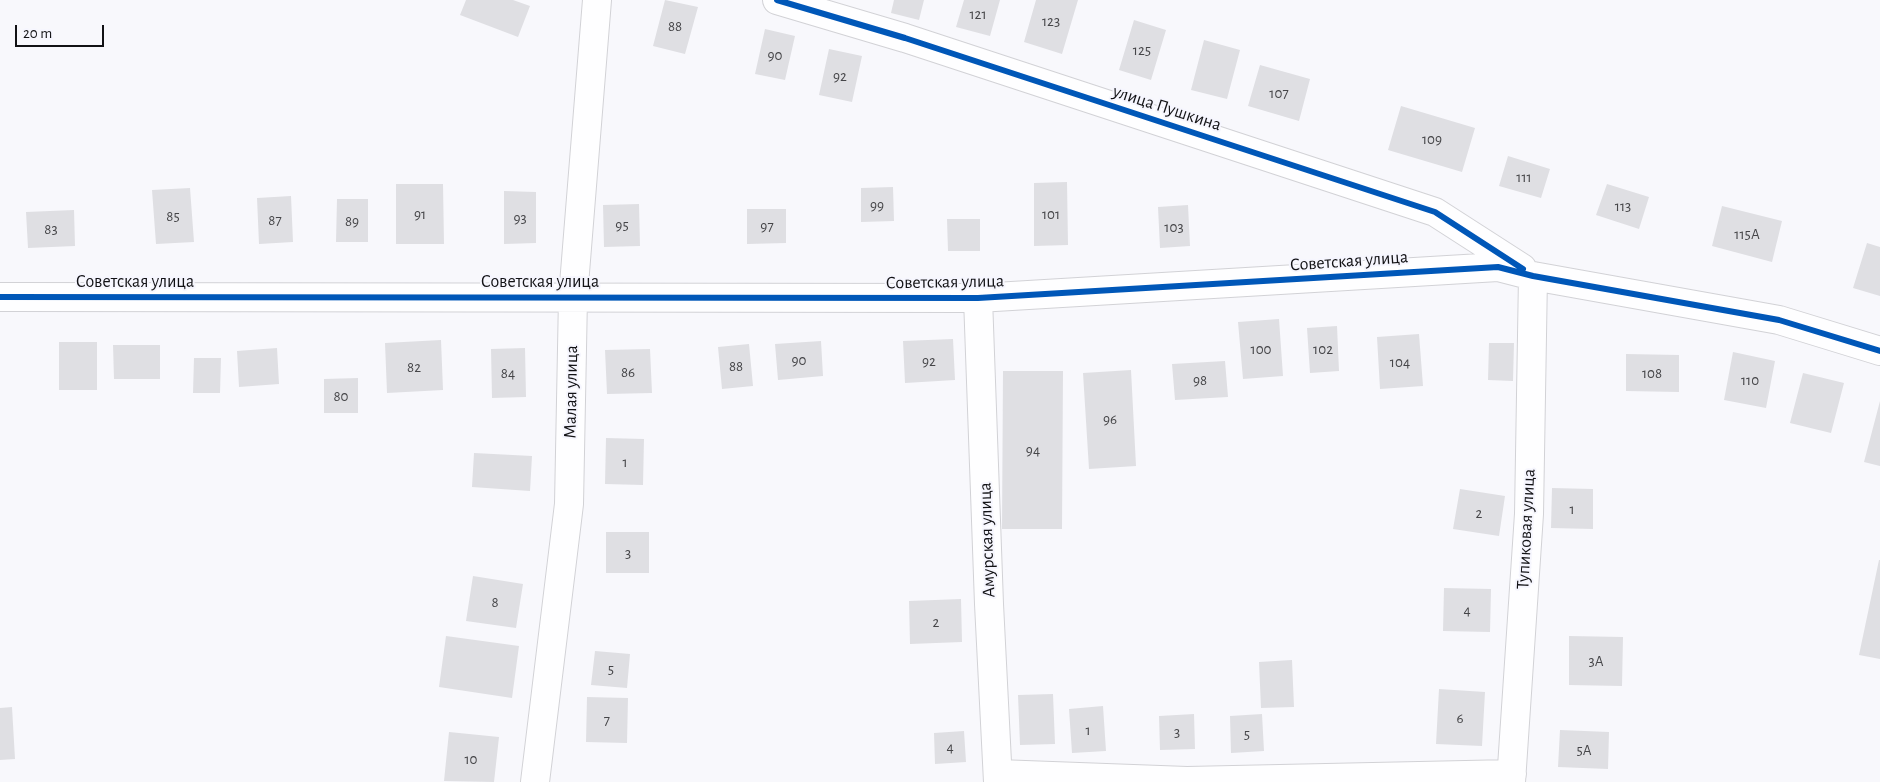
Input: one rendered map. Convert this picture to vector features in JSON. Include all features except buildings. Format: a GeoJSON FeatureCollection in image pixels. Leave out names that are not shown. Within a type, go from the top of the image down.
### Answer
{"type":"FeatureCollection","features":[{"type":"Feature","properties":{"kind":"street","name":"Малая улица"},"geometry":{"type":"LineString","coordinates":[[535,782],[569,504],[573,297],[597,0]]}},
{"type":"Feature","properties":{"kind":"street","name":"улица Пушкина"},"geometry":{"type":"LineString","coordinates":[[777,0],[905,38],[1435,212],[1534,276]]}},
{"type":"Feature","properties":{"kind":"street","name":"Советская улица"},"geometry":{"type":"LineString","coordinates":[[0,297],[978,298],[1498,267],[1534,276],[1779,320],[1880,351]]}},
{"type":"Feature","properties":{"kind":"street","name":"Тупиковая улица"},"geometry":{"type":"LineString","coordinates":[[1511,778],[1529,514],[1534,276]]}},
{"type":"Feature","properties":{"kind":"street","name":"Амурская улица"},"geometry":{"type":"LineString","coordinates":[[978,298],[989,604],[998,778]]}},
{"type":"Feature","properties":{"kind":"street"},"geometry":{"type":"LineString","coordinates":[[998,778],[1187,782],[1511,778]]}},
{"type":"Feature","properties":{"kind":"cycle path"},"geometry":{"type":"LineString","coordinates":[[777,0],[905,38],[1435,212],[1523,269]]}},
{"type":"Feature","properties":{"kind":"cycle path"},"geometry":{"type":"LineString","coordinates":[[0,297],[978,298],[1498,267],[1533,276],[1779,320],[1880,351]]}}]}
